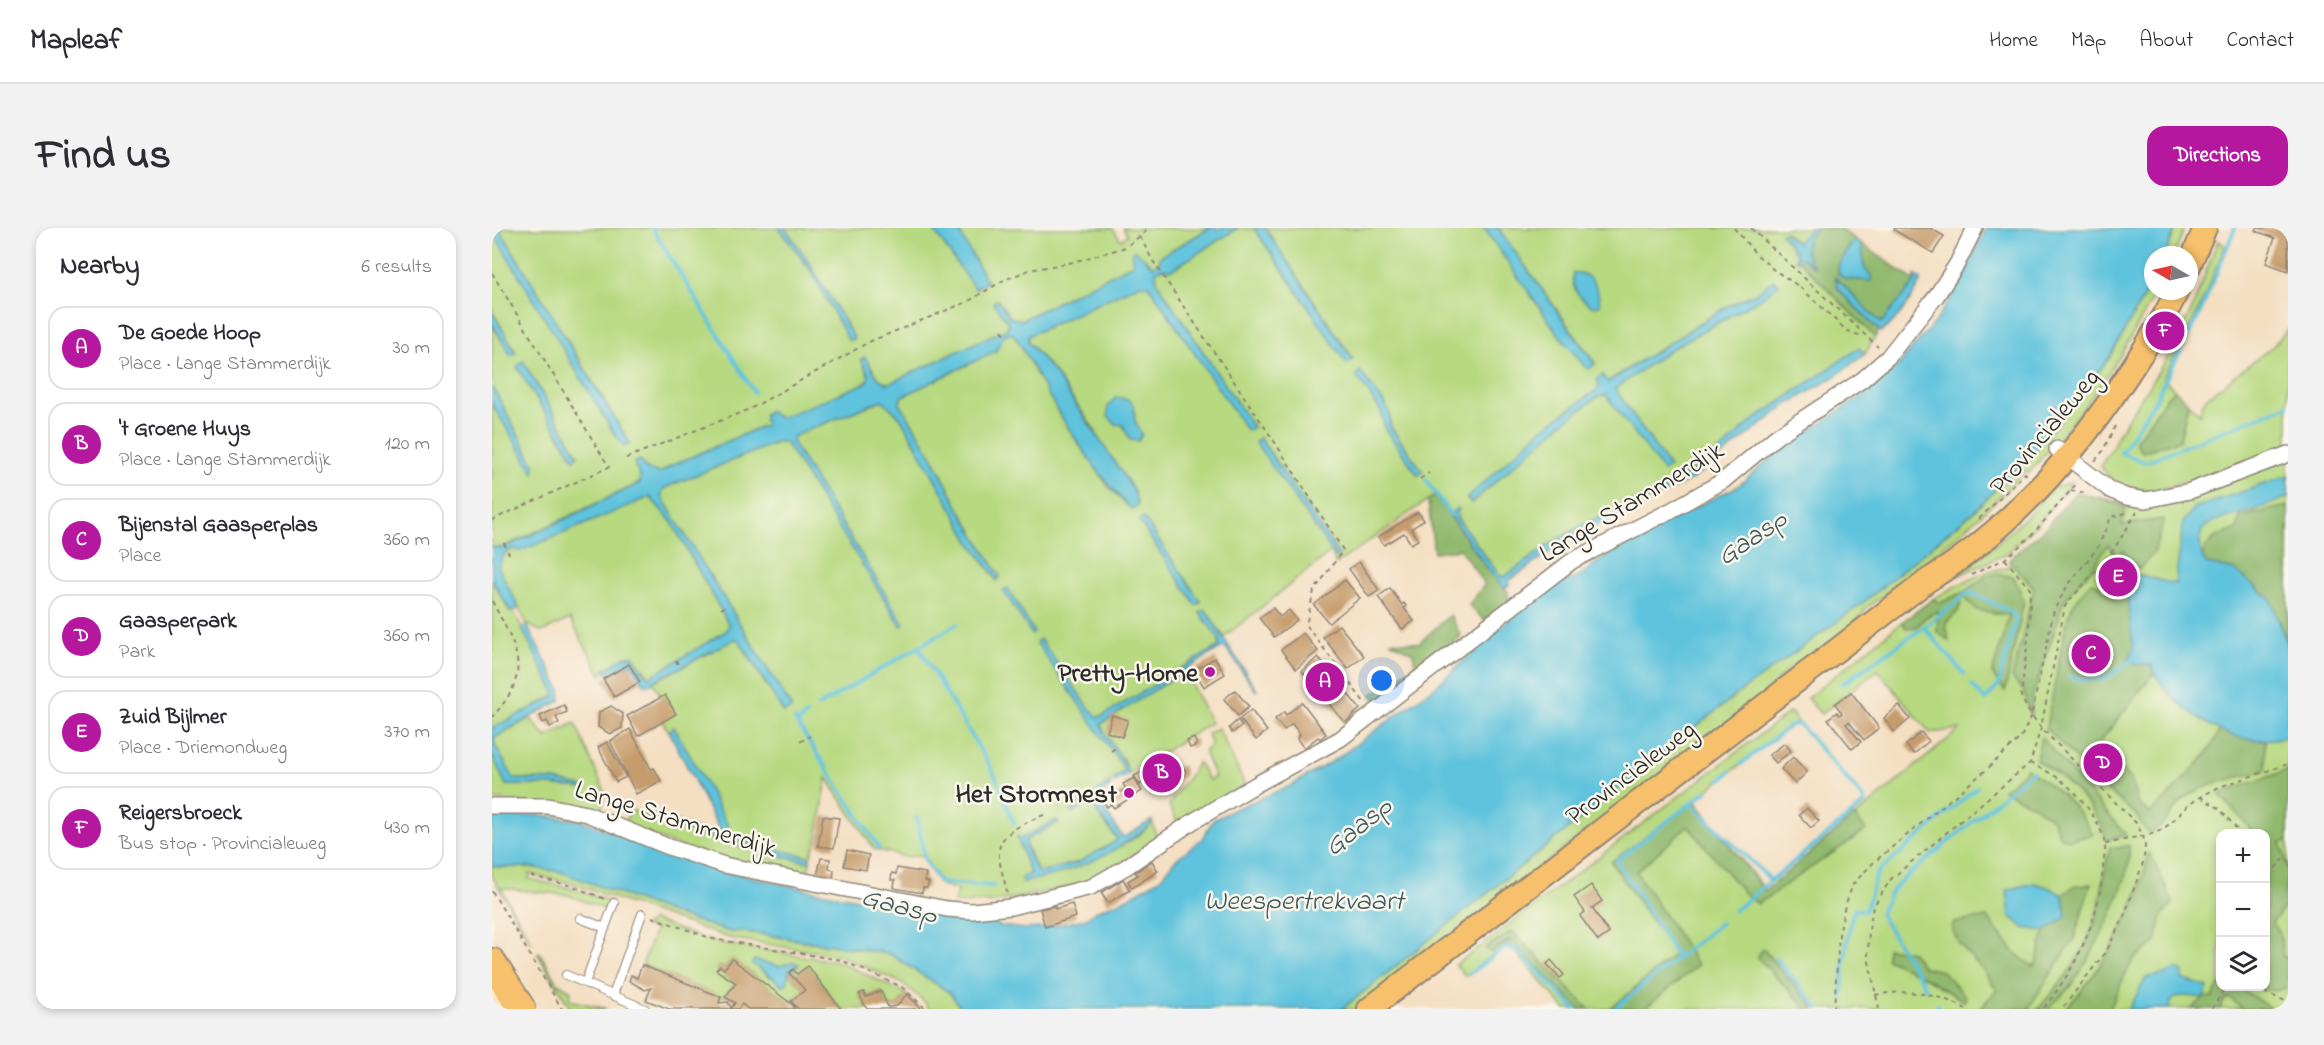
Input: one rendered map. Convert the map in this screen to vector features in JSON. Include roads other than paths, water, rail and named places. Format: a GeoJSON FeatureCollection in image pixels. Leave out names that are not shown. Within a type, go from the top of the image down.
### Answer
{"type":"FeatureCollection","features":[{"type":"Feature","properties":{"kind":"highway"},"geometry":{"type":"LineString","coordinates":[[492,962],[516,1004]]}},
{"type":"Feature","properties":{"kind":"main road"},"geometry":{"type":"LineString","coordinates":[[2186,246],[2193,228]]}},
{"type":"Feature","properties":{"kind":"main road"},"geometry":{"type":"LineString","coordinates":[[2197,246],[2205,228]]}},
{"type":"Feature","properties":{"kind":"main road","name":"Provincialeweg"},"geometry":{"type":"LineString","coordinates":[[1369,1009],[1927,581],[1956,563],[1996,530],[2041,487],[2159,300]]}},
{"type":"Feature","properties":{"kind":"main road","name":"Provincialeweg"},"geometry":{"type":"LineString","coordinates":[[2062,453],[2107,405],[2137,360],[2172,300]]}},
{"type":"Feature","properties":{"kind":"street","name":"Lange Stammerdijk"},"geometry":{"type":"LineString","coordinates":[[492,806],[548,806],[587,814],[669,847],[724,865],[874,896],[972,911],[1011,907],[1091,887],[1202,816],[1340,739],[1572,561],[1723,481],[1777,436],[1862,380],[1888,357],[1937,295],[1957,264],[1975,228]]}},
{"type":"Feature","properties":{"kind":"street"},"geometry":{"type":"LineString","coordinates":[[2062,453],[2110,490],[2146,506],[2288,454]]}},
{"type":"Feature","properties":{"kind":"lane"},"geometry":{"type":"LineString","coordinates":[[585,983],[614,903]]}},
{"type":"Feature","properties":{"kind":"lane"},"geometry":{"type":"LineString","coordinates":[[613,995],[642,914]]}},
{"type":"Feature","properties":{"kind":"lane"},"geometry":{"type":"LineString","coordinates":[[580,918],[605,928]]}},
{"type":"Feature","properties":{"kind":"lane"},"geometry":{"type":"LineString","coordinates":[[566,975],[645,1009]]}},
{"type":"Feature","properties":{"kind":"water"},"geometry":{"type":"Polygon","coordinates":[[[492,228],[499,228],[630,444],[624,447],[612,430],[492,228]]]}},
{"type":"Feature","properties":{"kind":"water"},"geometry":{"type":"Polygon","coordinates":[[[779,228],[785,228],[807,259],[854,338],[849,341],[809,268],[779,228]]]}},
{"type":"Feature","properties":{"kind":"water"},"geometry":{"type":"Polygon","coordinates":[[[932,228],[957,228],[987,282],[975,289],[932,228]]]}},
{"type":"Feature","properties":{"kind":"water"},"geometry":{"type":"Polygon","coordinates":[[[1210,228],[1238,228],[1171,270],[1162,268],[1156,271],[1157,282],[1253,427],[1247,431],[1149,286],[1140,284],[1028,336],[1028,342],[1053,371],[1133,489],[1138,505],[1131,509],[1083,450],[1013,334],[1004,336],[996,351],[901,397],[900,404],[1000,577],[997,580],[971,543],[901,418],[882,400],[794,436],[792,442],[904,624],[901,626],[785,442],[778,442],[664,488],[661,496],[792,708],[784,713],[739,640],[735,639],[647,685],[643,683],[631,663],[606,674],[605,669],[626,656],[633,656],[650,677],[726,631],[729,625],[671,521],[650,497],[533,546],[520,551],[512,549],[504,554],[498,567],[519,608],[511,612],[492,580],[492,547],[501,548],[510,545],[640,483],[640,476],[634,463],[640,460],[646,469],[660,473],[673,465],[765,425],[764,414],[769,411],[780,418],[866,383],[869,376],[861,359],[865,357],[878,378],[888,384],[1007,330],[1008,322],[993,303],[997,300],[1011,318],[1022,320],[1133,264],[1132,253],[1135,250],[1153,266],[1159,263],[1161,256],[1210,228]]]}},
{"type":"Feature","properties":{"kind":"water"},"geometry":{"type":"Polygon","coordinates":[[[1254,228],[1265,228],[1353,360],[1347,364],[1254,228]]]}},
{"type":"Feature","properties":{"kind":"water"},"geometry":{"type":"Polygon","coordinates":[[[1484,228],[1498,228],[1595,364],[1589,369],[1556,331],[1484,228]]]}},
{"type":"Feature","properties":{"kind":"water"},"geometry":{"type":"Polygon","coordinates":[[[1811,228],[1816,228],[1808,239],[1805,252],[1815,268],[1802,257],[1798,261],[1795,260],[1798,256],[1781,234],[1784,232],[1797,243],[1811,228]]]}},
{"type":"Feature","properties":{"kind":"water","name":"Weespertrekvaart"},"geometry":{"type":"Polygon","coordinates":[[[1986,228],[2176,228],[2169,246],[2144,246],[2144,296],[2110,357],[2039,446],[1974,511],[1864,602],[1736,695],[1342,1009],[962,1009],[949,992],[890,954],[741,931],[730,932],[561,872],[530,867],[492,865],[492,817],[540,815],[583,821],[719,870],[819,892],[938,913],[975,916],[1001,926],[1026,929],[1085,919],[1096,911],[1128,898],[1161,878],[1175,860],[1202,839],[1213,820],[1290,786],[1336,759],[1435,687],[1504,624],[1552,585],[1577,578],[1600,560],[1660,525],[1738,486],[1774,455],[1872,389],[1896,368],[1938,318],[1961,282],[1986,228]]]}},
{"type":"Feature","properties":{"kind":"water"},"geometry":{"type":"Polygon","coordinates":[[[1854,240],[1862,245],[1864,268],[1871,275],[1871,281],[1845,279],[1838,273],[1839,264],[1854,240]]]}},
{"type":"Feature","properties":{"kind":"water"},"geometry":{"type":"Polygon","coordinates":[[[1573,273],[1580,273],[1590,278],[1596,287],[1600,305],[1593,307],[1581,297],[1573,284],[1573,273]]]}},
{"type":"Feature","properties":{"kind":"water"},"geometry":{"type":"Polygon","coordinates":[[[1915,275],[1921,279],[1915,293],[1899,315],[1881,332],[1838,289],[1835,277],[1881,323],[1915,282],[1915,275]]]}},
{"type":"Feature","properties":{"kind":"water"},"geometry":{"type":"Polygon","coordinates":[[[1774,280],[1779,284],[1763,297],[1671,349],[1615,389],[1669,467],[1663,471],[1606,395],[1599,396],[1566,420],[1471,503],[1467,498],[1542,429],[1598,389],[1597,380],[1602,375],[1608,382],[1726,307],[1756,293],[1774,280]]]}},
{"type":"Feature","properties":{"kind":"water"},"geometry":{"type":"Polygon","coordinates":[[[492,311],[516,353],[511,355],[492,324],[492,311]]]}},
{"type":"Feature","properties":{"kind":"water"},"geometry":{"type":"Polygon","coordinates":[[[1859,348],[1865,354],[1834,377],[1785,406],[1691,480],[1570,538],[1509,581],[1509,585],[1504,588],[1450,515],[1457,508],[1459,510],[1456,514],[1458,519],[1499,575],[1504,577],[1552,543],[1583,525],[1663,488],[1694,470],[1723,448],[1751,422],[1859,348]]]}},
{"type":"Feature","properties":{"kind":"water"},"geometry":{"type":"Polygon","coordinates":[[[523,361],[578,455],[574,459],[517,367],[523,361]]]}},
{"type":"Feature","properties":{"kind":"water"},"geometry":{"type":"Polygon","coordinates":[[[1360,371],[1384,403],[1390,415],[1390,426],[1423,472],[1418,475],[1385,429],[1381,411],[1356,375],[1360,371]]]}},
{"type":"Feature","properties":{"kind":"water"},"geometry":{"type":"Polygon","coordinates":[[[492,386],[535,466],[534,473],[492,404],[492,386]]]}},
{"type":"Feature","properties":{"kind":"water"},"geometry":{"type":"Polygon","coordinates":[[[1116,397],[1129,400],[1134,406],[1135,421],[1142,435],[1138,441],[1130,440],[1123,425],[1115,424],[1108,416],[1108,406],[1116,397]]]}},
{"type":"Feature","properties":{"kind":"water"},"geometry":{"type":"Polygon","coordinates":[[[1260,438],[1339,555],[1336,557],[1255,442],[1260,438]]]}},
{"type":"Feature","properties":{"kind":"water"},"geometry":{"type":"Polygon","coordinates":[[[2288,476],[2288,497],[2208,525],[2202,531],[2200,541],[2206,564],[2234,570],[2271,599],[2288,646],[2288,736],[2268,740],[2240,738],[2222,732],[2185,708],[2164,687],[2152,665],[2136,665],[2129,659],[2133,648],[2126,586],[2135,574],[2175,584],[2183,522],[2194,508],[2288,476]]]}},
{"type":"Feature","properties":{"kind":"water"},"geometry":{"type":"Polygon","coordinates":[[[1143,517],[1201,602],[1196,605],[1139,521],[1143,517]]]}},
{"type":"Feature","properties":{"kind":"water"},"geometry":{"type":"Polygon","coordinates":[[[1008,588],[1034,632],[1032,635],[1003,590],[1008,588]]]}},
{"type":"Feature","properties":{"kind":"water"},"geometry":{"type":"Polygon","coordinates":[[[1205,609],[1257,690],[1226,648],[1222,647],[1101,724],[1129,774],[1115,782],[1113,779],[1124,771],[1123,767],[1036,642],[1040,639],[1098,717],[1219,646],[1219,639],[1200,613],[1205,609]]]}},
{"type":"Feature","properties":{"kind":"water"},"geometry":{"type":"Polygon","coordinates":[[[527,625],[560,689],[561,700],[494,738],[495,745],[514,779],[554,780],[582,786],[582,788],[506,785],[492,754],[494,727],[554,697],[555,693],[522,629],[527,625]]]}},
{"type":"Feature","properties":{"kind":"water"},"geometry":{"type":"Polygon","coordinates":[[[674,727],[735,840],[810,857],[810,862],[724,843],[648,817],[651,812],[720,838],[722,835],[669,731],[674,727]]]}},
{"type":"Feature","properties":{"kind":"water"},"geometry":{"type":"Polygon","coordinates":[[[1109,783],[1110,786],[1097,799],[1122,836],[1125,837],[1150,821],[1152,824],[1123,845],[1091,861],[1058,874],[1023,882],[1021,878],[1030,874],[1017,837],[1022,838],[1057,820],[1059,822],[1026,840],[1030,856],[1040,873],[1079,862],[1115,842],[1117,838],[1090,803],[1072,813],[1070,811],[1109,783]]]}},
{"type":"Feature","properties":{"kind":"water"},"geometry":{"type":"Polygon","coordinates":[[[2034,883],[2063,895],[2066,917],[2045,931],[2024,928],[2010,916],[2007,890],[2034,883]]]}},
{"type":"Feature","properties":{"kind":"water"},"geometry":{"type":"Polygon","coordinates":[[[754,960],[779,966],[793,962],[799,964],[789,971],[787,983],[782,986],[752,963],[754,960]]]}},
{"type":"Feature","properties":{"kind":"water"},"geometry":{"type":"Polygon","coordinates":[[[2175,969],[2183,972],[2182,979],[2208,987],[2204,998],[2178,997],[2171,1003],[2169,1009],[2129,1009],[2146,978],[2165,974],[2175,969]]]}},
{"type":"Feature","properties":{"kind":"waterway"},"geometry":{"type":"LineString","coordinates":[[652,228],[754,392]]}},
{"type":"Feature","properties":{"kind":"waterway"},"geometry":{"type":"LineString","coordinates":[[2235,228],[2200,313],[2155,400],[2121,453],[2145,462],[2288,405]]}},
{"type":"Feature","properties":{"kind":"waterway"},"geometry":{"type":"LineString","coordinates":[[1426,480],[1451,515]]}},
{"type":"Feature","properties":{"kind":"waterway"},"geometry":{"type":"LineString","coordinates":[[1842,684],[1970,592],[2013,613],[2016,619],[1998,686],[1985,700],[1972,685]]}},
{"type":"Feature","properties":{"kind":"waterway"},"geometry":{"type":"LineString","coordinates":[[818,706],[957,624]]}},
{"type":"Feature","properties":{"kind":"waterway"},"geometry":{"type":"LineString","coordinates":[[1924,627],[1964,674]]}},
{"type":"Feature","properties":{"kind":"waterway"},"geometry":{"type":"LineString","coordinates":[[918,646],[993,771],[1014,823]]}},
{"type":"Feature","properties":{"kind":"waterway"},"geometry":{"type":"LineString","coordinates":[[2069,677],[2103,679],[2131,661]]}},
{"type":"Feature","properties":{"kind":"waterway"},"geometry":{"type":"LineString","coordinates":[[797,724],[806,715]]}},
{"type":"Feature","properties":{"kind":"waterway"},"geometry":{"type":"LineString","coordinates":[[795,720],[879,848]]}},
{"type":"Feature","properties":{"kind":"waterway"},"geometry":{"type":"LineString","coordinates":[[1734,911],[1864,804],[1864,799],[1799,724],[1791,725],[1741,764]]}},
{"type":"Feature","properties":{"kind":"waterway"},"geometry":{"type":"LineString","coordinates":[[1721,780],[1731,771]]}},
{"type":"Feature","properties":{"kind":"waterway"},"geometry":{"type":"LineString","coordinates":[[1926,988],[1880,914],[1889,895],[1900,882],[2033,771]]}},
{"type":"Feature","properties":{"kind":"waterway"},"geometry":{"type":"LineString","coordinates":[[1842,998],[1845,954],[1854,909],[1865,911],[1877,873],[1977,787]]}},
{"type":"Feature","properties":{"kind":"waterway"},"geometry":{"type":"LineString","coordinates":[[1678,959],[1617,860],[1707,791]]}},
{"type":"Feature","properties":{"kind":"waterway"},"geometry":{"type":"LineString","coordinates":[[1691,804],[1771,880]]}},
{"type":"Feature","properties":{"kind":"waterway","name":"Gaasp"},"geometry":{"type":"LineString","coordinates":[[917,817],[925,860],[940,883],[994,886]]}},
{"type":"Feature","properties":{"kind":"waterway"},"geometry":{"type":"LineString","coordinates":[[1614,1009],[1721,923]]}},
{"type":"Feature","properties":{"kind":"waterway"},"geometry":{"type":"LineString","coordinates":[[1469,974],[1506,947],[1515,948],[1575,1009]]}},
{"type":"Feature","properties":{"kind":"waterway"},"geometry":{"type":"LineString","coordinates":[[1776,958],[1819,1009]]}},
{"type":"Feature","properties":{"kind":"waterway"},"geometry":{"type":"LineString","coordinates":[[1937,1005],[1940,1009]]}},
{"type":"Feature","properties":{"kind":"place","name":"Reigersbroeck"},"geometry":{"type":"Point","coordinates":[2165,331]}},
{"type":"Feature","properties":{"kind":"place","name":"Zuid Bijlmer"},"geometry":{"type":"Point","coordinates":[2118,577]}},
{"type":"Feature","properties":{"kind":"place","name":"Bijenstal Gaasperplas"},"geometry":{"type":"Point","coordinates":[2091,654]}},
{"type":"Feature","properties":{"kind":"place","name":"Pretty-Home"},"geometry":{"type":"Point","coordinates":[1210,672]}},
{"type":"Feature","properties":{"kind":"place","name":"De Goede Hoop"},"geometry":{"type":"Point","coordinates":[1325,682]}},
{"type":"Feature","properties":{"kind":"place","name":"Gaasperpark"},"geometry":{"type":"Point","coordinates":[2103,763]}},
{"type":"Feature","properties":{"kind":"place","name":"'t Groene Huys"},"geometry":{"type":"Point","coordinates":[1162,773]}},
{"type":"Feature","properties":{"kind":"place","name":"Het Stormnest"},"geometry":{"type":"Point","coordinates":[1129,793]}}]}
